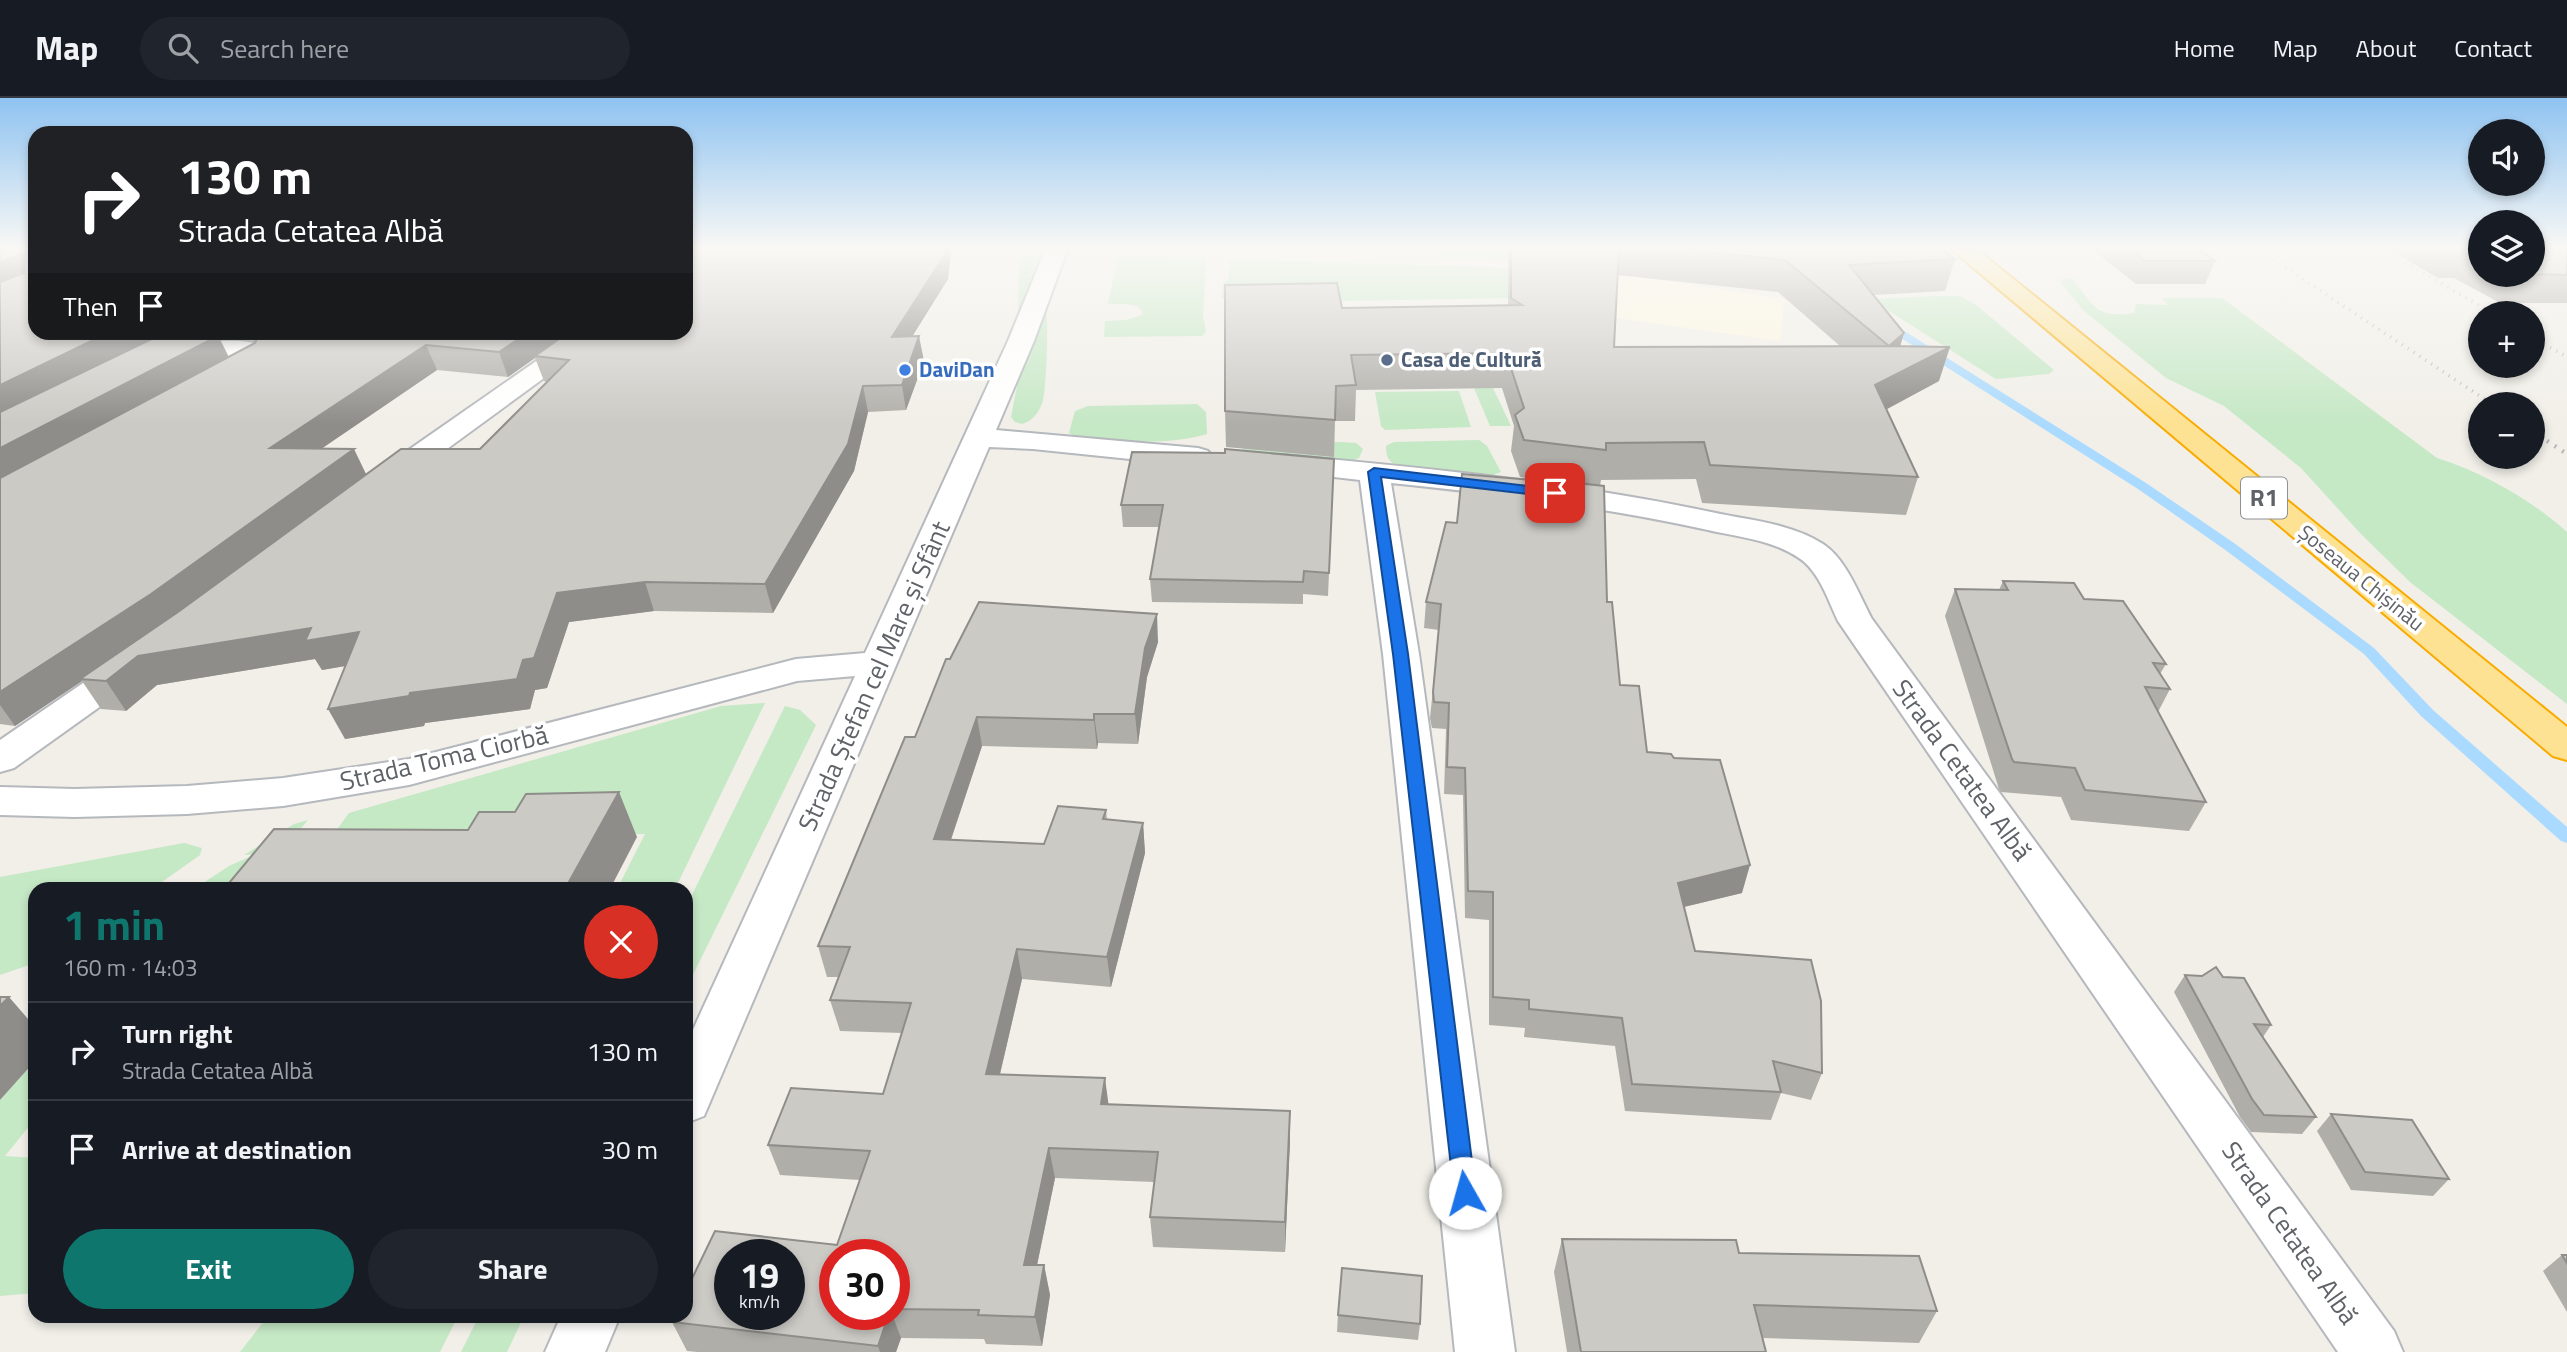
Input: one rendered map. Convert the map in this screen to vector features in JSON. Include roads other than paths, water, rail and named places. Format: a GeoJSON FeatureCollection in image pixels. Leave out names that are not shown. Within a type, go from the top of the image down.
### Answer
{"type":"FeatureCollection","features":[{"type":"Feature","properties":{"kind":"highway","name":"Șoseaua Chișinău"},"geometry":{"type":"LineString","coordinates":[[2032,307],[2567,747]]}},
{"type":"Feature","properties":{"kind":"street","name":"Strada Ștefan cel Mare și Sfânt"},"geometry":{"type":"LineString","coordinates":[[693,1085],[881,663],[1034,307]]}},
{"type":"Feature","properties":{"kind":"street"},"geometry":{"type":"LineString","coordinates":[[148,359],[186,340]]}},
{"type":"Feature","properties":{"kind":"street"},"geometry":{"type":"LineString","coordinates":[[366,494],[584,340]]}},
{"type":"Feature","properties":{"kind":"street"},"geometry":{"type":"LineString","coordinates":[[173,347],[254,351],[259,354],[257,359],[212,384]]}},
{"type":"Feature","properties":{"kind":"street","name":"Strada Cetatea Albă"},"geometry":{"type":"LineString","coordinates":[[978,439],[1033,440],[1374,472],[1606,499],[1788,540],[1813,551],[1826,567],[1855,621],[2373,1352]]}},
{"type":"Feature","properties":{"kind":"street"},"geometry":{"type":"LineString","coordinates":[[1374,472],[1401,654],[1485,1352]]}},
{"type":"Feature","properties":{"kind":"street"},"geometry":{"type":"LineString","coordinates":[[0,759],[159,648]]}},
{"type":"Feature","properties":{"kind":"street","name":"Strada Toma Ciorbă"},"geometry":{"type":"LineString","coordinates":[[0,801],[75,803],[187,800],[295,790],[409,772],[796,670],[881,663]]}},
{"type":"Feature","properties":{"kind":"street"},"geometry":{"type":"LineString","coordinates":[[575,1352],[587,1323]]}},
{"type":"Feature","properties":{"kind":"waterway"},"geometry":{"type":"LineString","coordinates":[[1886,324],[2142,486],[2229,546],[2369,651],[2427,713],[2567,837]]}},
{"type":"Feature","properties":{"kind":"railway"},"geometry":{"type":"LineString","coordinates":[[2345,307],[2474,392]]}},
{"type":"Feature","properties":{"kind":"railway"},"geometry":{"type":"LineString","coordinates":[[2545,344],[2567,357]]}},
{"type":"Feature","properties":{"kind":"railway"},"geometry":{"type":"LineString","coordinates":[[2545,440],[2567,454]]}},
{"type":"Feature","properties":{"kind":"place","name":"Casa de Cultură"},"geometry":{"type":"Point","coordinates":[1387,360]}},
{"type":"Feature","properties":{"kind":"place","name":"DaviDan"},"geometry":{"type":"Point","coordinates":[905,370]}}]}
